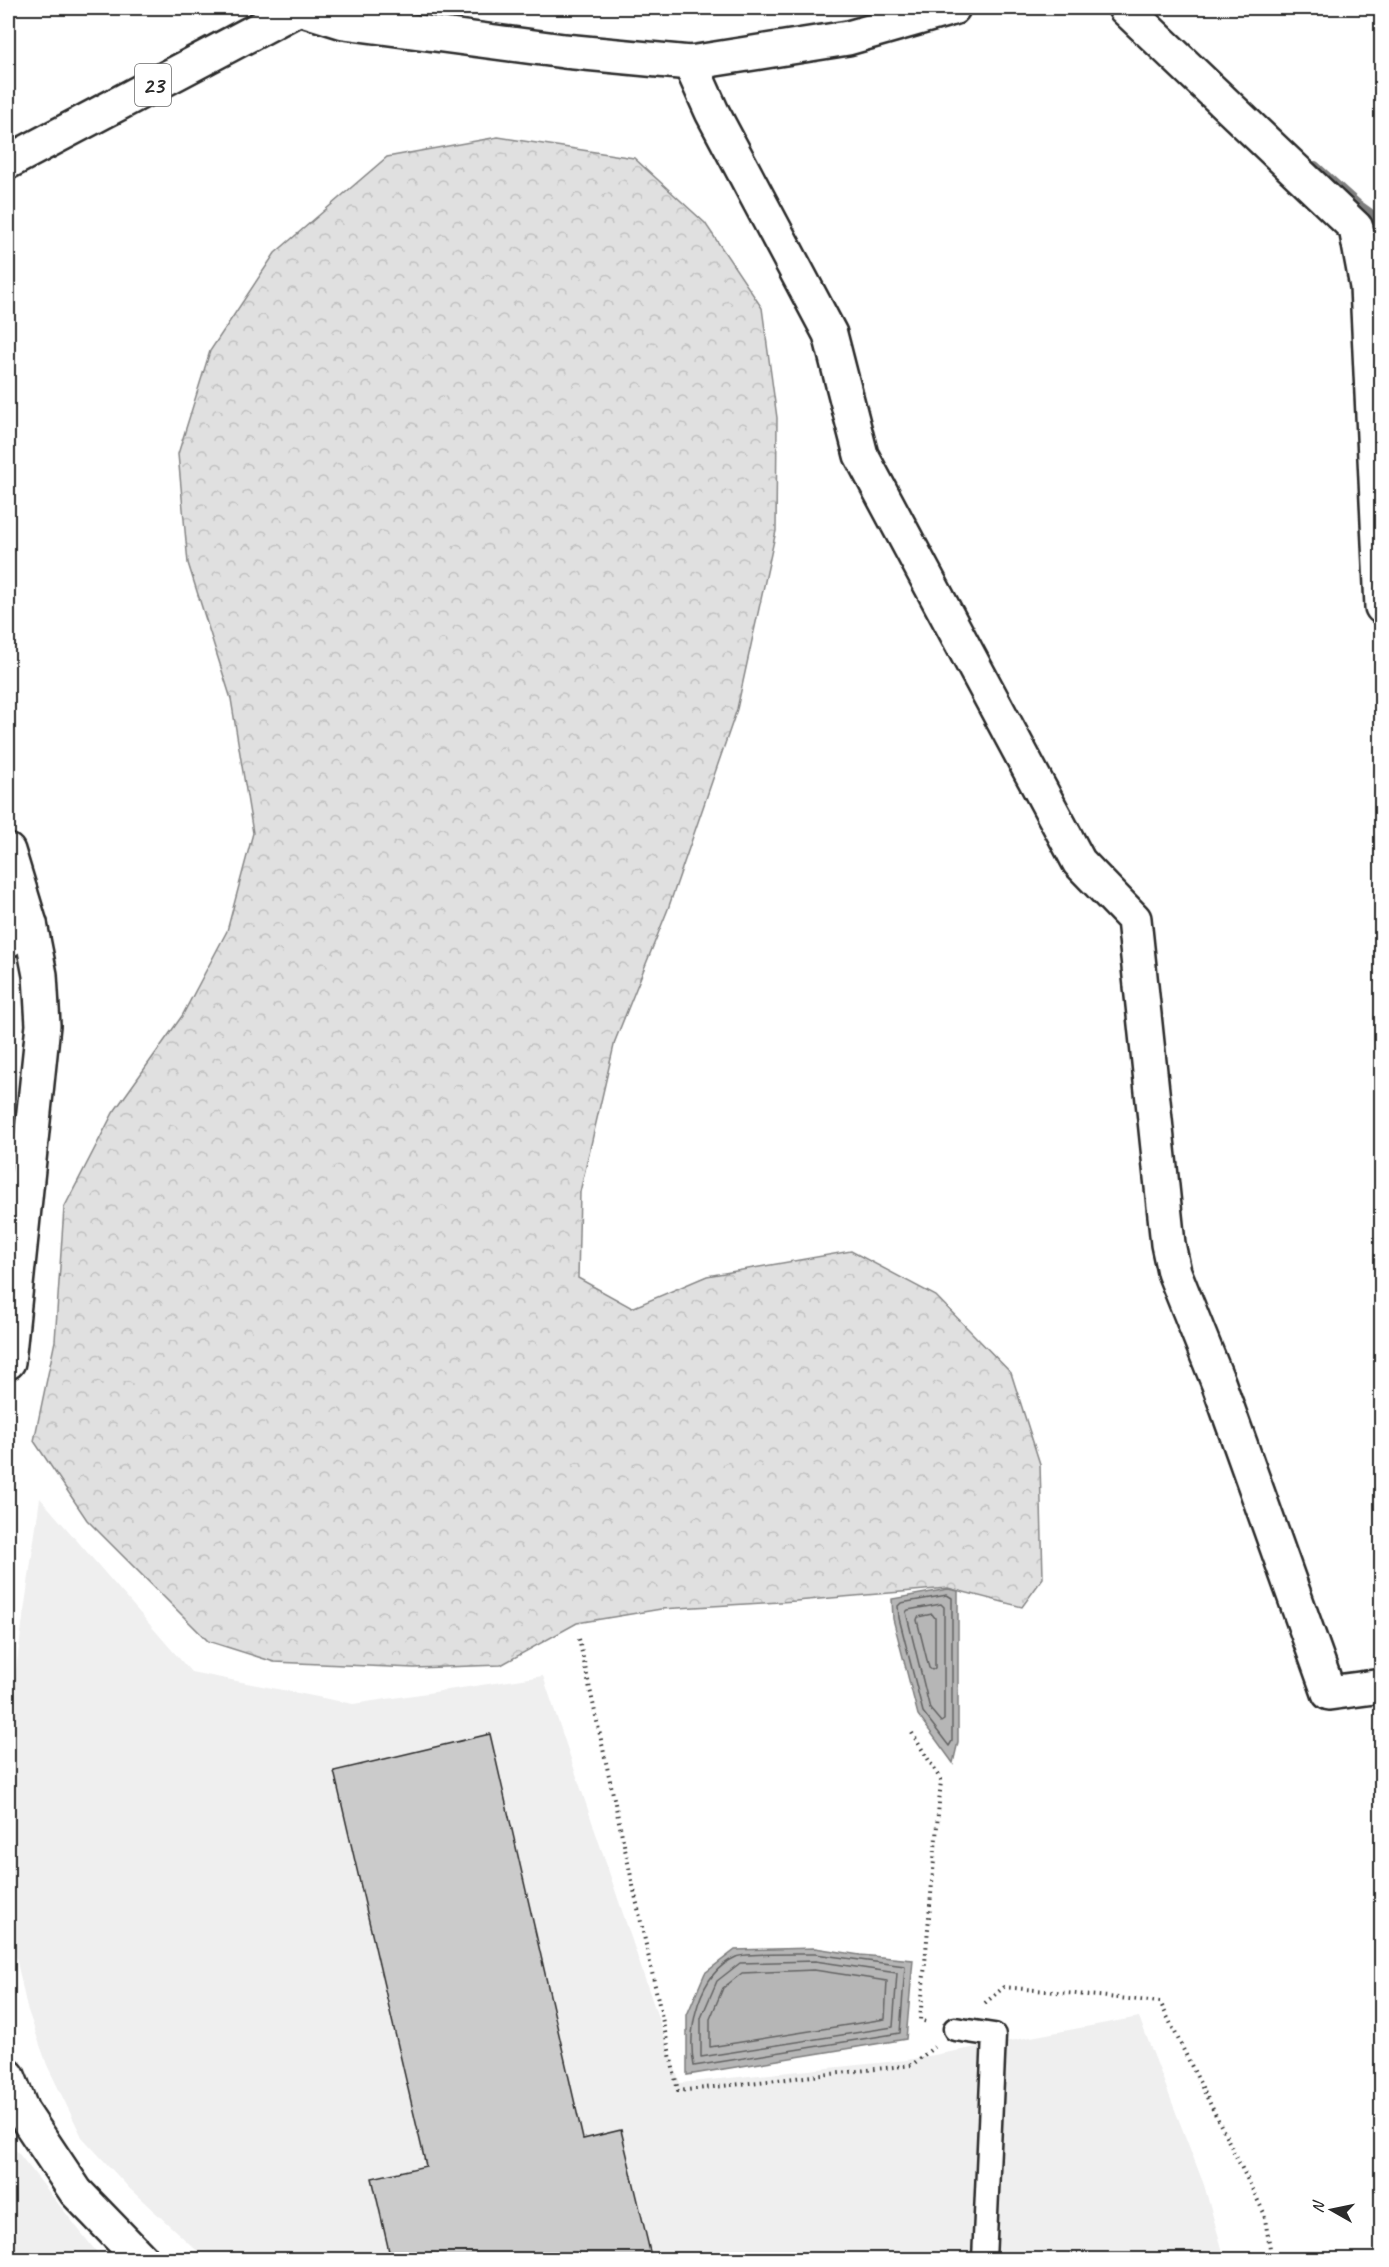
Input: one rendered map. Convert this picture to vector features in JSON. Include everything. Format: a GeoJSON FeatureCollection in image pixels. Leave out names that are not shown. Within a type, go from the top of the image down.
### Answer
{"type":"FeatureCollection","features":[{"type":"Feature","properties":{"kind":"street"},"geometry":{"type":"LineString","coordinates":[[299,8],[344,22],[564,51],[690,63],[848,38],[953,8]]}},
{"type":"Feature","properties":{"kind":"street","name":"23"},"geometry":{"type":"LineString","coordinates":[[8,162],[299,8]]}},
{"type":"Feature","properties":{"kind":"street"},"geometry":{"type":"LineString","coordinates":[[1125,8],[1356,228],[1367,286],[1382,607]]}},
{"type":"Feature","properties":{"kind":"street"},"geometry":{"type":"LineString","coordinates":[[690,63],[712,112],[830,334],[861,455],[1079,862],[1134,919],[1168,1244],[1174,1272],[1218,1382],[1329,1693],[1382,1686]]}},
{"type":"Feature","properties":{"kind":"street"},"geometry":{"type":"LineString","coordinates":[[8,850],[19,932],[39,975],[43,1025],[8,1362]]}},
{"type":"Feature","properties":{"kind":"street"},"geometry":{"type":"LineString","coordinates":[[8,2076],[22,2111],[76,2192],[142,2259]]}},
{"type":"Feature","properties":{"kind":"lane"},"geometry":{"type":"LineString","coordinates":[[955,2029],[994,2035],[984,2259]]}},
{"type":"Feature","properties":{"kind":"path"},"geometry":{"type":"LineString","coordinates":[[579,1639],[678,2091],[912,2065],[1004,1987],[1160,2002],[1264,2212],[1272,2259]]}},
{"type":"Feature","properties":{"kind":"path"},"geometry":{"type":"LineString","coordinates":[[912,1733],[941,1780],[920,2020],[955,2029]]}},
{"type":"Feature","properties":{"kind":"shaded area"},"geometry":{"type":"Polygon","coordinates":[[[40,1498],[191,1672],[353,1704],[543,1676],[680,2083],[907,2060],[1139,2017],[1204,2185],[1225,2259],[206,2259],[130,2189],[82,2137],[47,2065],[27,2008],[11,1934],[8,1902],[8,1768],[13,1690],[40,1498]]]}},
{"type":"Feature","properties":{"kind":"shaded area"},"geometry":{"type":"Polygon","coordinates":[[[8,2140],[102,2259],[8,2259],[8,2140]]]}},
{"type":"Feature","properties":{"kind":"green space"},"geometry":{"type":"Polygon","coordinates":[[[498,137],[634,158],[705,223],[762,308],[777,418],[776,531],[737,709],[668,909],[615,1041],[580,1192],[578,1278],[632,1308],[707,1276],[851,1251],[936,1296],[1011,1373],[1040,1464],[1043,1578],[1022,1607],[948,1588],[796,1601],[661,1609],[577,1623],[501,1665],[414,1668],[274,1662],[208,1641],[87,1520],[34,1441],[55,1341],[64,1208],[113,1113],[182,1016],[227,931],[253,833],[231,699],[188,563],[178,454],[210,351],[275,253],[387,157],[498,137]]]}},
{"type":"Feature","properties":{"kind":"water"},"geometry":{"type":"Polygon","coordinates":[[[948,1589],[958,1591],[958,1742],[953,1763],[918,1715],[893,1619],[892,1599],[948,1589]]]}},
{"type":"Feature","properties":{"kind":"water"},"geometry":{"type":"Polygon","coordinates":[[[815,1948],[913,1960],[906,2039],[687,2075],[687,2015],[705,1973],[735,1950],[815,1948]]]}},
{"type":"Feature","properties":{"kind":"building"},"geometry":{"type":"Polygon","coordinates":[[[490,1734],[583,2139],[621,2130],[652,2260],[391,2260],[372,2178],[426,2166],[334,1771],[490,1734]]]}},
{"type":"Feature","properties":{"kind":"waterway"},"geometry":{"type":"LineString","coordinates":[[843,8],[848,8]]}},
{"type":"Feature","properties":{"kind":"waterway"},"geometry":{"type":"LineString","coordinates":[[1315,166],[1357,204],[1382,222]]}}]}
